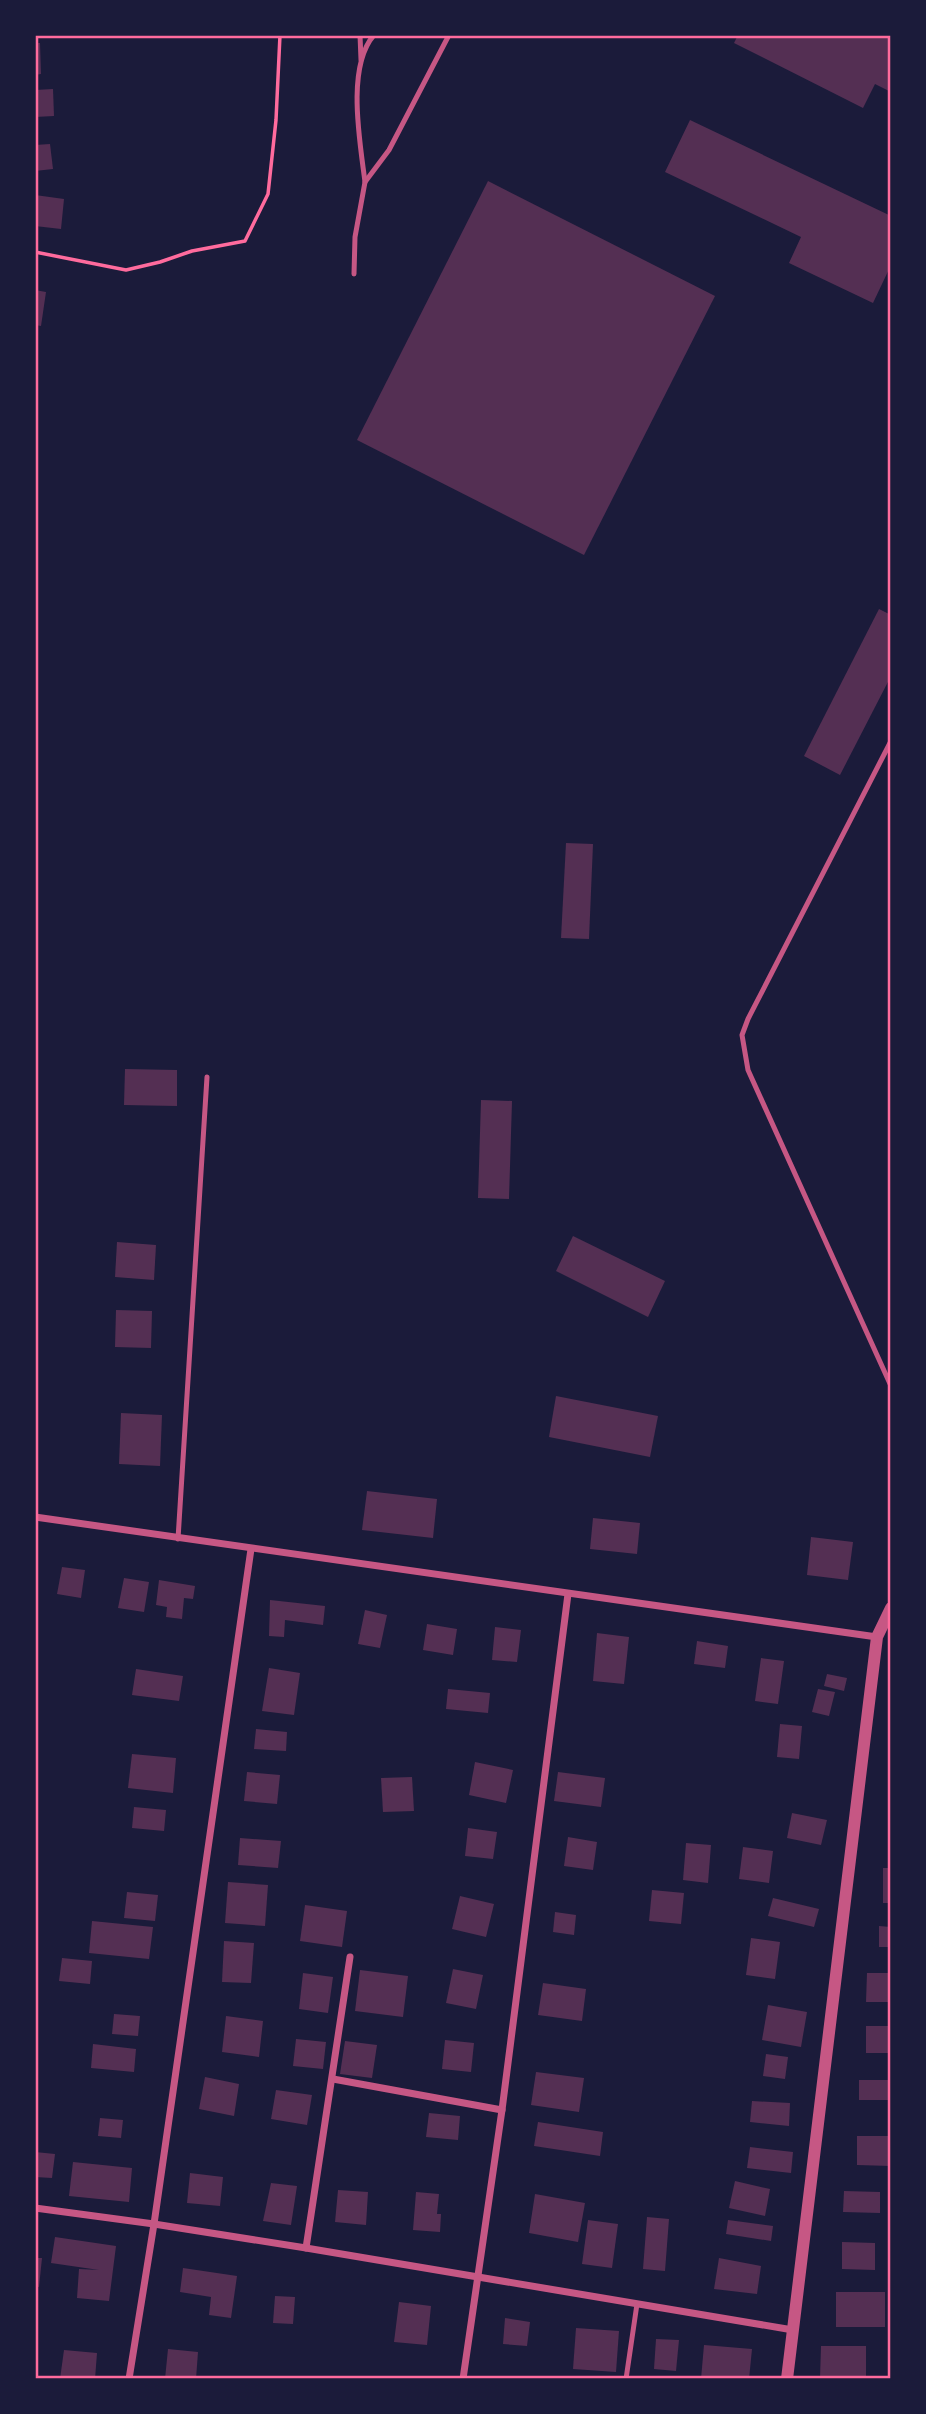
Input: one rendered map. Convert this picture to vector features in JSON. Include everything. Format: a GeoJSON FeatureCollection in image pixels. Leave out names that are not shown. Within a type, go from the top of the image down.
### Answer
{"type":"FeatureCollection","features":[{"type":"Feature","properties":{"kind":"street"},"geometry":{"type":"LineString","coordinates":[[35,1517],[877,1637]]}},
{"type":"Feature","properties":{"kind":"street"},"geometry":{"type":"LineString","coordinates":[[129,2379],[154,2224],[251,1549]]}},
{"type":"Feature","properties":{"kind":"street"},"geometry":{"type":"LineString","coordinates":[[463,2379],[502,2110],[568,1594]]}},
{"type":"Feature","properties":{"kind":"street"},"geometry":{"type":"LineString","coordinates":[[787,2379],[877,1637],[891,1608]]}},
{"type":"Feature","properties":{"kind":"street"},"geometry":{"type":"LineString","coordinates":[[306,2248],[350,1957]]}},
{"type":"Feature","properties":{"kind":"street"},"geometry":{"type":"LineString","coordinates":[[333,2080],[502,2110]]}},
{"type":"Feature","properties":{"kind":"street"},"geometry":{"type":"LineString","coordinates":[[35,2208],[306,2248],[793,2330]]}},
{"type":"Feature","properties":{"kind":"lane"},"geometry":{"type":"LineString","coordinates":[[360,35],[361,71]]}},
{"type":"Feature","properties":{"kind":"lane"},"geometry":{"type":"LineString","coordinates":[[354,274],[355,237],[365,182],[356,90],[367,43],[374,35]]}},
{"type":"Feature","properties":{"kind":"lane"},"geometry":{"type":"LineString","coordinates":[[365,182],[389,150],[449,35]]}},
{"type":"Feature","properties":{"kind":"lane"},"geometry":{"type":"LineString","coordinates":[[891,741],[742,1035],[748,1070],[889,1376],[891,1386]]}},
{"type":"Feature","properties":{"kind":"lane"},"geometry":{"type":"LineString","coordinates":[[178,1539],[207,1077]]}},
{"type":"Feature","properties":{"kind":"lane"},"geometry":{"type":"LineString","coordinates":[[626,2379],[637,2304]]}},
{"type":"Feature","properties":{"kind":"path"},"geometry":{"type":"LineString","coordinates":[[35,252],[126,270],[192,251],[245,241],[268,194],[276,120],[280,35]]}},
{"type":"Feature","properties":{"kind":"building"},"geometry":{"type":"Polygon","coordinates":[[[738,35],[891,35],[891,92],[875,84],[863,108],[734,43],[738,35]]]}},
{"type":"Feature","properties":{"kind":"building"},"geometry":{"type":"Polygon","coordinates":[[[35,43],[40,43],[41,74],[35,75],[35,43]]]}},
{"type":"Feature","properties":{"kind":"building"},"geometry":{"type":"Polygon","coordinates":[[[53,89],[54,116],[35,117],[35,90],[53,89]]]}},
{"type":"Feature","properties":{"kind":"building"},"geometry":{"type":"Polygon","coordinates":[[[690,120],[891,216],[891,265],[873,303],[789,263],[801,237],[665,172],[690,120]]]}},
{"type":"Feature","properties":{"kind":"building"},"geometry":{"type":"Polygon","coordinates":[[[50,144],[53,169],[35,171],[35,145],[50,144]]]}},
{"type":"Feature","properties":{"kind":"building"},"geometry":{"type":"Polygon","coordinates":[[[488,181],[715,296],[584,555],[357,440],[488,181]]]}},
{"type":"Feature","properties":{"kind":"building"},"geometry":{"type":"Polygon","coordinates":[[[35,195],[64,199],[61,229],[35,226],[35,195]]]}},
{"type":"Feature","properties":{"kind":"building"},"geometry":{"type":"Polygon","coordinates":[[[35,290],[46,292],[41,326],[35,325],[35,290]]]}},
{"type":"Feature","properties":{"kind":"building"},"geometry":{"type":"Polygon","coordinates":[[[879,609],[891,615],[891,676],[840,775],[804,756],[879,609]]]}},
{"type":"Feature","properties":{"kind":"building"},"geometry":{"type":"Polygon","coordinates":[[[566,843],[593,844],[589,939],[561,938],[566,843]]]}},
{"type":"Feature","properties":{"kind":"building"},"geometry":{"type":"Polygon","coordinates":[[[125,1069],[177,1070],[177,1106],[124,1105],[125,1069]]]}},
{"type":"Feature","properties":{"kind":"building"},"geometry":{"type":"Polygon","coordinates":[[[481,1100],[512,1101],[509,1199],[478,1198],[481,1100]]]}},
{"type":"Feature","properties":{"kind":"building"},"geometry":{"type":"Polygon","coordinates":[[[573,1236],[665,1281],[648,1317],[556,1271],[573,1236]]]}},
{"type":"Feature","properties":{"kind":"building"},"geometry":{"type":"Polygon","coordinates":[[[117,1242],[156,1245],[154,1280],[115,1277],[117,1242]]]}},
{"type":"Feature","properties":{"kind":"building"},"geometry":{"type":"Polygon","coordinates":[[[116,1310],[152,1311],[151,1348],[115,1347],[116,1310]]]}},
{"type":"Feature","properties":{"kind":"building"},"geometry":{"type":"Polygon","coordinates":[[[556,1396],[658,1416],[650,1457],[549,1437],[556,1396]]]}},
{"type":"Feature","properties":{"kind":"building"},"geometry":{"type":"Polygon","coordinates":[[[121,1413],[162,1415],[160,1466],[119,1464],[121,1413]]]}},
{"type":"Feature","properties":{"kind":"building"},"geometry":{"type":"Polygon","coordinates":[[[367,1491],[437,1499],[433,1538],[362,1530],[367,1491]]]}},
{"type":"Feature","properties":{"kind":"building"},"geometry":{"type":"Polygon","coordinates":[[[593,1518],[640,1523],[637,1554],[590,1549],[593,1518]]]}},
{"type":"Feature","properties":{"kind":"building"},"geometry":{"type":"Polygon","coordinates":[[[811,1537],[853,1542],[848,1580],[807,1575],[811,1537]]]}},
{"type":"Feature","properties":{"kind":"building"},"geometry":{"type":"Polygon","coordinates":[[[62,1567],[85,1570],[81,1598],[57,1594],[62,1567]]]}},
{"type":"Feature","properties":{"kind":"building"},"geometry":{"type":"Polygon","coordinates":[[[124,1578],[149,1582],[144,1612],[118,1608],[124,1578]]]}},
{"type":"Feature","properties":{"kind":"building"},"geometry":{"type":"Polygon","coordinates":[[[159,1580],[195,1586],[193,1599],[184,1598],[182,1619],[166,1617],[167,1607],[156,1605],[159,1580]]]}},
{"type":"Feature","properties":{"kind":"building"},"geometry":{"type":"Polygon","coordinates":[[[270,1600],[325,1606],[323,1625],[285,1620],[284,1637],[269,1636],[270,1600]]]}},
{"type":"Feature","properties":{"kind":"building"},"geometry":{"type":"Polygon","coordinates":[[[365,1610],[387,1615],[380,1648],[358,1644],[365,1610]]]}},
{"type":"Feature","properties":{"kind":"building"},"geometry":{"type":"Polygon","coordinates":[[[427,1624],[457,1629],[453,1655],[423,1650],[427,1624]]]}},
{"type":"Feature","properties":{"kind":"building"},"geometry":{"type":"Polygon","coordinates":[[[495,1627],[521,1630],[517,1662],[492,1660],[495,1627]]]}},
{"type":"Feature","properties":{"kind":"building"},"geometry":{"type":"Polygon","coordinates":[[[597,1633],[629,1637],[624,1684],[593,1681],[597,1633]]]}},
{"type":"Feature","properties":{"kind":"building"},"geometry":{"type":"Polygon","coordinates":[[[697,1641],[728,1646],[725,1668],[694,1664],[697,1641]]]}},
{"type":"Feature","properties":{"kind":"building"},"geometry":{"type":"Polygon","coordinates":[[[761,1658],[784,1661],[778,1704],[755,1701],[761,1658]]]}},
{"type":"Feature","properties":{"kind":"building"},"geometry":{"type":"Polygon","coordinates":[[[269,1668],[300,1673],[294,1715],[262,1711],[269,1668]]]}},
{"type":"Feature","properties":{"kind":"building"},"geometry":{"type":"Polygon","coordinates":[[[136,1669],[183,1676],[179,1701],[132,1695],[136,1669]]]}},
{"type":"Feature","properties":{"kind":"building"},"geometry":{"type":"Polygon","coordinates":[[[827,1674],[847,1678],[844,1691],[824,1686],[827,1674]]]}},
{"type":"Feature","properties":{"kind":"building"},"geometry":{"type":"Polygon","coordinates":[[[448,1689],[490,1693],[488,1713],[446,1709],[448,1689]]]}},
{"type":"Feature","properties":{"kind":"building"},"geometry":{"type":"Polygon","coordinates":[[[818,1689],[835,1692],[829,1716],[812,1712],[818,1689]]]}},
{"type":"Feature","properties":{"kind":"building"},"geometry":{"type":"Polygon","coordinates":[[[780,1724],[802,1726],[799,1759],[777,1757],[780,1724]]]}},
{"type":"Feature","properties":{"kind":"building"},"geometry":{"type":"Polygon","coordinates":[[[256,1729],[287,1732],[286,1751],[254,1749],[256,1729]]]}},
{"type":"Feature","properties":{"kind":"building"},"geometry":{"type":"Polygon","coordinates":[[[132,1754],[176,1758],[173,1793],[128,1788],[132,1754]]]}},
{"type":"Feature","properties":{"kind":"building"},"geometry":{"type":"Polygon","coordinates":[[[475,1762],[513,1770],[506,1803],[469,1795],[475,1762]]]}},
{"type":"Feature","properties":{"kind":"building"},"geometry":{"type":"Polygon","coordinates":[[[247,1772],[280,1775],[277,1804],[244,1801],[247,1772]]]}},
{"type":"Feature","properties":{"kind":"building"},"geometry":{"type":"Polygon","coordinates":[[[558,1772],[605,1778],[601,1807],[554,1801],[558,1772]]]}},
{"type":"Feature","properties":{"kind":"building"},"geometry":{"type":"Polygon","coordinates":[[[412,1777],[414,1811],[383,1812],[381,1778],[412,1777]]]}},
{"type":"Feature","properties":{"kind":"building"},"geometry":{"type":"Polygon","coordinates":[[[134,1807],[166,1810],[164,1831],[132,1828],[134,1807]]]}},
{"type":"Feature","properties":{"kind":"building"},"geometry":{"type":"Polygon","coordinates":[[[792,1813],[827,1820],[821,1845],[787,1838],[792,1813]]]}},
{"type":"Feature","properties":{"kind":"building"},"geometry":{"type":"Polygon","coordinates":[[[468,1828],[497,1832],[493,1859],[465,1856],[468,1828]]]}},
{"type":"Feature","properties":{"kind":"building"},"geometry":{"type":"Polygon","coordinates":[[[568,1837],[597,1842],[593,1870],[564,1866],[568,1837]]]}},
{"type":"Feature","properties":{"kind":"building"},"geometry":{"type":"Polygon","coordinates":[[[240,1838],[281,1841],[278,1868],[238,1865],[240,1838]]]}},
{"type":"Feature","properties":{"kind":"building"},"geometry":{"type":"Polygon","coordinates":[[[686,1843],[711,1845],[708,1883],[683,1880],[686,1843]]]}},
{"type":"Feature","properties":{"kind":"building"},"geometry":{"type":"Polygon","coordinates":[[[743,1847],[773,1851],[769,1883],[739,1879],[743,1847]]]}},
{"type":"Feature","properties":{"kind":"building"},"geometry":{"type":"Polygon","coordinates":[[[883,1868],[891,1868],[891,1903],[883,1903],[883,1868]]]}},
{"type":"Feature","properties":{"kind":"building"},"geometry":{"type":"Polygon","coordinates":[[[228,1882],[268,1885],[265,1926],[225,1923],[228,1882]]]}},
{"type":"Feature","properties":{"kind":"building"},"geometry":{"type":"Polygon","coordinates":[[[652,1890],[684,1893],[681,1924],[649,1921],[652,1890]]]}},
{"type":"Feature","properties":{"kind":"building"},"geometry":{"type":"Polygon","coordinates":[[[127,1892],[158,1895],[155,1921],[124,1918],[127,1892]]]}},
{"type":"Feature","properties":{"kind":"building"},"geometry":{"type":"Polygon","coordinates":[[[460,1896],[494,1904],[486,1937],[452,1929],[460,1896]]]}},
{"type":"Feature","properties":{"kind":"building"},"geometry":{"type":"Polygon","coordinates":[[[773,1898],[819,1909],[814,1927],[768,1916],[773,1898]]]}},
{"type":"Feature","properties":{"kind":"building"},"geometry":{"type":"Polygon","coordinates":[[[305,1905],[347,1911],[342,1947],[300,1941],[305,1905]]]}},
{"type":"Feature","properties":{"kind":"building"},"geometry":{"type":"Polygon","coordinates":[[[555,1912],[576,1915],[574,1935],[553,1932],[555,1912]]]}},
{"type":"Feature","properties":{"kind":"building"},"geometry":{"type":"Polygon","coordinates":[[[92,1921],[153,1927],[149,1959],[89,1953],[92,1921]]]}},
{"type":"Feature","properties":{"kind":"building"},"geometry":{"type":"Polygon","coordinates":[[[879,1926],[891,1927],[891,1947],[879,1947],[879,1926]]]}},
{"type":"Feature","properties":{"kind":"building"},"geometry":{"type":"Polygon","coordinates":[[[751,1938],[780,1942],[775,1979],[746,1975],[751,1938]]]}},
{"type":"Feature","properties":{"kind":"building"},"geometry":{"type":"Polygon","coordinates":[[[224,1941],[254,1943],[251,1983],[222,1982],[224,1941]]]}},
{"type":"Feature","properties":{"kind":"building"},"geometry":{"type":"Polygon","coordinates":[[[62,1958],[92,1961],[90,1984],[59,1981],[62,1958]]]}},
{"type":"Feature","properties":{"kind":"building"},"geometry":{"type":"Polygon","coordinates":[[[453,1969],[483,1975],[476,2009],[446,2003],[453,1969]]]}},
{"type":"Feature","properties":{"kind":"building"},"geometry":{"type":"Polygon","coordinates":[[[360,1970],[408,1976],[403,2017],[355,2011],[360,1970]]]}},
{"type":"Feature","properties":{"kind":"building"},"geometry":{"type":"Polygon","coordinates":[[[303,1973],[333,1977],[328,2013],[299,2009],[303,1973]]]}},
{"type":"Feature","properties":{"kind":"building"},"geometry":{"type":"Polygon","coordinates":[[[867,1973],[891,1973],[891,2002],[866,2002],[867,1973]]]}},
{"type":"Feature","properties":{"kind":"building"},"geometry":{"type":"Polygon","coordinates":[[[543,1983],[586,1989],[582,2021],[538,2015],[543,1983]]]}},
{"type":"Feature","properties":{"kind":"building"},"geometry":{"type":"Polygon","coordinates":[[[768,2005],[807,2012],[801,2047],[762,2040],[768,2005]]]}},
{"type":"Feature","properties":{"kind":"building"},"geometry":{"type":"Polygon","coordinates":[[[114,2014],[140,2016],[138,2036],[112,2034],[114,2014]]]}},
{"type":"Feature","properties":{"kind":"building"},"geometry":{"type":"Polygon","coordinates":[[[226,2016],[263,2021],[259,2057],[222,2052],[226,2016]]]}},
{"type":"Feature","properties":{"kind":"building"},"geometry":{"type":"Polygon","coordinates":[[[866,2026],[891,2026],[891,2053],[866,2053],[866,2026]]]}},
{"type":"Feature","properties":{"kind":"building"},"geometry":{"type":"Polygon","coordinates":[[[296,2039],[326,2042],[323,2069],[293,2066],[296,2039]]]}},
{"type":"Feature","properties":{"kind":"building"},"geometry":{"type":"Polygon","coordinates":[[[445,2040],[474,2043],[471,2072],[442,2069],[445,2040]]]}},
{"type":"Feature","properties":{"kind":"building"},"geometry":{"type":"Polygon","coordinates":[[[345,2041],[377,2045],[372,2078],[340,2074],[345,2041]]]}},
{"type":"Feature","properties":{"kind":"building"},"geometry":{"type":"Polygon","coordinates":[[[93,2044],[136,2049],[134,2072],[91,2068],[93,2044]]]}},
{"type":"Feature","properties":{"kind":"building"},"geometry":{"type":"Polygon","coordinates":[[[766,2054],[788,2057],[785,2079],[763,2076],[766,2054]]]}},
{"type":"Feature","properties":{"kind":"building"},"geometry":{"type":"Polygon","coordinates":[[[536,2072],[584,2078],[579,2112],[531,2105],[536,2072]]]}},
{"type":"Feature","properties":{"kind":"building"},"geometry":{"type":"Polygon","coordinates":[[[205,2077],[239,2084],[234,2116],[199,2109],[205,2077]]]}},
{"type":"Feature","properties":{"kind":"building"},"geometry":{"type":"Polygon","coordinates":[[[859,2080],[891,2080],[891,2100],[859,2100],[859,2080]]]}},
{"type":"Feature","properties":{"kind":"building"},"geometry":{"type":"Polygon","coordinates":[[[276,2090],[312,2095],[307,2125],[271,2119],[276,2090]]]}},
{"type":"Feature","properties":{"kind":"building"},"geometry":{"type":"Polygon","coordinates":[[[752,2101],[790,2103],[789,2126],[750,2122],[752,2101]]]}},
{"type":"Feature","properties":{"kind":"building"},"geometry":{"type":"Polygon","coordinates":[[[429,2113],[460,2116],[458,2140],[426,2137],[429,2113]]]}},
{"type":"Feature","properties":{"kind":"building"},"geometry":{"type":"Polygon","coordinates":[[[100,2118],[123,2120],[121,2138],[98,2136],[100,2118]]]}},
{"type":"Feature","properties":{"kind":"building"},"geometry":{"type":"Polygon","coordinates":[[[538,2122],[603,2132],[600,2156],[534,2146],[538,2122]]]}},
{"type":"Feature","properties":{"kind":"building"},"geometry":{"type":"Polygon","coordinates":[[[857,2136],[891,2136],[891,2166],[857,2165],[857,2136]]]}},
{"type":"Feature","properties":{"kind":"building"},"geometry":{"type":"Polygon","coordinates":[[[750,2147],[793,2152],[791,2173],[747,2168],[750,2147]]]}},
{"type":"Feature","properties":{"kind":"building"},"geometry":{"type":"Polygon","coordinates":[[[35,2152],[55,2154],[52,2178],[35,2177],[35,2152]]]}},
{"type":"Feature","properties":{"kind":"building"},"geometry":{"type":"Polygon","coordinates":[[[73,2162],[132,2168],[129,2202],[69,2196],[73,2162]]]}},
{"type":"Feature","properties":{"kind":"building"},"geometry":{"type":"Polygon","coordinates":[[[190,2173],[223,2177],[220,2206],[187,2203],[190,2173]]]}},
{"type":"Feature","properties":{"kind":"building"},"geometry":{"type":"Polygon","coordinates":[[[735,2181],[770,2189],[765,2216],[729,2208],[735,2181]]]}},
{"type":"Feature","properties":{"kind":"building"},"geometry":{"type":"Polygon","coordinates":[[[271,2183],[297,2186],[291,2225],[263,2221],[271,2183]]]}},
{"type":"Feature","properties":{"kind":"building"},"geometry":{"type":"Polygon","coordinates":[[[338,2190],[368,2192],[366,2225],[335,2222],[338,2190]]]}},
{"type":"Feature","properties":{"kind":"building"},"geometry":{"type":"Polygon","coordinates":[[[844,2191],[880,2192],[880,2213],[843,2212],[844,2191]]]}},
{"type":"Feature","properties":{"kind":"building"},"geometry":{"type":"Polygon","coordinates":[[[416,2192],[439,2194],[437,2214],[441,2214],[440,2232],[413,2230],[416,2192]]]}},
{"type":"Feature","properties":{"kind":"building"},"geometry":{"type":"Polygon","coordinates":[[[535,2194],[585,2203],[578,2242],[529,2233],[535,2194]]]}},
{"type":"Feature","properties":{"kind":"building"},"geometry":{"type":"Polygon","coordinates":[[[647,2217],[669,2219],[665,2271],[643,2269],[647,2217]]]}},
{"type":"Feature","properties":{"kind":"building"},"geometry":{"type":"Polygon","coordinates":[[[588,2220],[618,2224],[612,2268],[582,2264],[588,2220]]]}},
{"type":"Feature","properties":{"kind":"building"},"geometry":{"type":"Polygon","coordinates":[[[728,2220],[773,2226],[771,2241],[726,2234],[728,2220]]]}},
{"type":"Feature","properties":{"kind":"building"},"geometry":{"type":"Polygon","coordinates":[[[55,2237],[116,2246],[109,2301],[77,2298],[79,2269],[99,2270],[51,2263],[55,2237]]]}},
{"type":"Feature","properties":{"kind":"building"},"geometry":{"type":"Polygon","coordinates":[[[842,2242],[875,2243],[875,2270],[842,2269],[842,2242]]]}},
{"type":"Feature","properties":{"kind":"building"},"geometry":{"type":"Polygon","coordinates":[[[35,2258],[42,2258],[39,2287],[35,2286],[35,2258]]]}},
{"type":"Feature","properties":{"kind":"building"},"geometry":{"type":"Polygon","coordinates":[[[719,2258],[761,2266],[757,2294],[714,2289],[719,2258]]]}},
{"type":"Feature","properties":{"kind":"building"},"geometry":{"type":"Polygon","coordinates":[[[183,2268],[237,2276],[231,2318],[209,2315],[211,2297],[180,2292],[183,2268]]]}},
{"type":"Feature","properties":{"kind":"building"},"geometry":{"type":"Polygon","coordinates":[[[836,2292],[885,2292],[885,2327],[836,2327],[836,2292]]]}},
{"type":"Feature","properties":{"kind":"building"},"geometry":{"type":"Polygon","coordinates":[[[275,2296],[295,2297],[293,2324],[273,2323],[275,2296]]]}},
{"type":"Feature","properties":{"kind":"building"},"geometry":{"type":"Polygon","coordinates":[[[399,2302],[431,2306],[427,2345],[394,2342],[399,2302]]]}},
{"type":"Feature","properties":{"kind":"building"},"geometry":{"type":"Polygon","coordinates":[[[505,2318],[530,2322],[527,2346],[503,2344],[505,2318]]]}},
{"type":"Feature","properties":{"kind":"building"},"geometry":{"type":"Polygon","coordinates":[[[576,2328],[619,2331],[616,2372],[573,2369],[576,2328]]]}},
{"type":"Feature","properties":{"kind":"building"},"geometry":{"type":"Polygon","coordinates":[[[656,2339],[679,2340],[676,2371],[654,2369],[656,2339]]]}},
{"type":"Feature","properties":{"kind":"building"},"geometry":{"type":"Polygon","coordinates":[[[704,2345],[752,2349],[749,2379],[701,2379],[704,2345]]]}},
{"type":"Feature","properties":{"kind":"building"},"geometry":{"type":"Polygon","coordinates":[[[821,2346],[866,2346],[866,2379],[820,2379],[821,2346]]]}},
{"type":"Feature","properties":{"kind":"building"},"geometry":{"type":"Polygon","coordinates":[[[168,2349],[198,2352],[196,2379],[165,2379],[168,2349]]]}},
{"type":"Feature","properties":{"kind":"building"},"geometry":{"type":"Polygon","coordinates":[[[64,2350],[97,2353],[95,2379],[60,2379],[64,2350]]]}}]}
